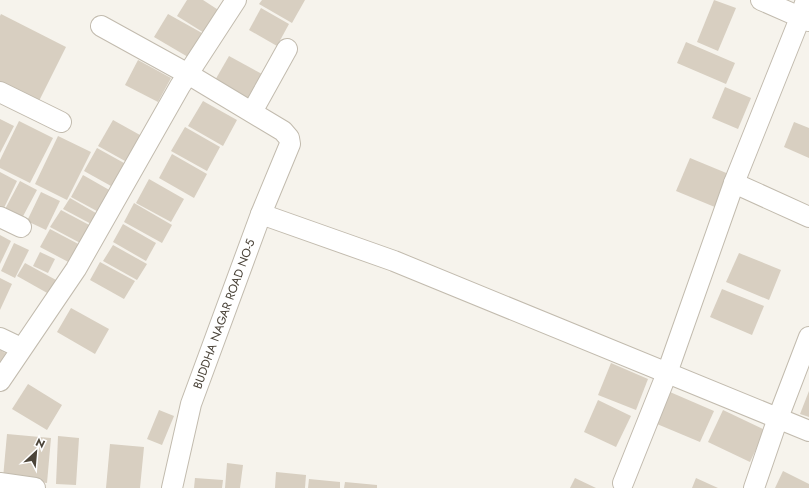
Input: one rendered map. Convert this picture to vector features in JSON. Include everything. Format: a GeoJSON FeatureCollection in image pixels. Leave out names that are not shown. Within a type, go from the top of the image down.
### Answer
{"type":"FeatureCollection","features":[{"type":"Feature","properties":{"kind":"street"},"geometry":{"type":"LineString","coordinates":[[0,381],[76,269],[176,93],[236,0]]}},
{"type":"Feature","properties":{"kind":"street"},"geometry":{"type":"LineString","coordinates":[[623,483],[667,373],[734,183],[805,13],[760,0]]}},
{"type":"Feature","properties":{"kind":"street"},"geometry":{"type":"LineString","coordinates":[[102,26],[252,112],[287,49]]}},
{"type":"Feature","properties":{"kind":"street"},"geometry":{"type":"LineString","coordinates":[[0,92],[60,122]]}},
{"type":"Feature","properties":{"kind":"street","name":"BUDDHA NAGAR ROAD NO-5"},"geometry":{"type":"LineString","coordinates":[[172,488],[191,404],[261,214],[290,144],[290,138],[283,131],[252,112]]}},
{"type":"Feature","properties":{"kind":"street"},"geometry":{"type":"LineString","coordinates":[[734,183],[809,216]]}},
{"type":"Feature","properties":{"kind":"street"},"geometry":{"type":"LineString","coordinates":[[261,214],[394,261],[809,431]]}},
{"type":"Feature","properties":{"kind":"street"},"geometry":{"type":"LineString","coordinates":[[0,217],[21,227]]}},
{"type":"Feature","properties":{"kind":"street"},"geometry":{"type":"LineString","coordinates":[[754,488],[778,418],[809,337]]}},
{"type":"Feature","properties":{"kind":"street"},"geometry":{"type":"LineString","coordinates":[[0,338],[21,348]]}},
{"type":"Feature","properties":{"kind":"street"},"geometry":{"type":"LineString","coordinates":[[0,483],[35,488]]}},
{"type":"Feature","properties":{"kind":"building"},"geometry":{"type":"Polygon","coordinates":[[[187,0],[203,0],[223,13],[209,36],[177,16],[187,0]]]}},
{"type":"Feature","properties":{"kind":"building"},"geometry":{"type":"Polygon","coordinates":[[[262,0],[305,0],[292,23],[259,4],[262,0]]]}},
{"type":"Feature","properties":{"kind":"building"},"geometry":{"type":"Polygon","coordinates":[[[714,0],[736,8],[718,51],[697,42],[714,0]]]}},
{"type":"Feature","properties":{"kind":"building"},"geometry":{"type":"Polygon","coordinates":[[[261,8],[289,24],[277,46],[249,30],[261,8]]]}},
{"type":"Feature","properties":{"kind":"building"},"geometry":{"type":"Polygon","coordinates":[[[1,14],[66,47],[37,105],[0,86],[1,14]]]}},
{"type":"Feature","properties":{"kind":"building"},"geometry":{"type":"Polygon","coordinates":[[[168,14],[202,33],[188,57],[154,37],[168,14]]]}},
{"type":"Feature","properties":{"kind":"building"},"geometry":{"type":"Polygon","coordinates":[[[686,42],[735,63],[726,84],[677,63],[686,42]]]}},
{"type":"Feature","properties":{"kind":"building"},"geometry":{"type":"Polygon","coordinates":[[[229,56],[262,74],[247,100],[214,82],[229,56]]]}},
{"type":"Feature","properties":{"kind":"building"},"geometry":{"type":"Polygon","coordinates":[[[138,60],[171,78],[158,102],[125,85],[138,60]]]}},
{"type":"Feature","properties":{"kind":"building"},"geometry":{"type":"Polygon","coordinates":[[[725,87],[751,98],[738,129],[712,118],[725,87]]]}},
{"type":"Feature","properties":{"kind":"building"},"geometry":{"type":"Polygon","coordinates":[[[203,101],[237,120],[223,146],[188,126],[203,101]]]}},
{"type":"Feature","properties":{"kind":"building"},"geometry":{"type":"Polygon","coordinates":[[[0,119],[14,126],[0,153],[0,119]]]}},
{"type":"Feature","properties":{"kind":"building"},"geometry":{"type":"Polygon","coordinates":[[[113,120],[149,140],[134,166],[98,146],[113,120]]]}},
{"type":"Feature","properties":{"kind":"building"},"geometry":{"type":"Polygon","coordinates":[[[19,121],[53,138],[30,183],[0,168],[0,160],[19,121]]]}},
{"type":"Feature","properties":{"kind":"building"},"geometry":{"type":"Polygon","coordinates":[[[794,122],[809,128],[809,158],[784,147],[794,122]]]}},
{"type":"Feature","properties":{"kind":"building"},"geometry":{"type":"Polygon","coordinates":[[[185,127],[220,147],[207,171],[171,151],[185,127]]]}},
{"type":"Feature","properties":{"kind":"building"},"geometry":{"type":"Polygon","coordinates":[[[58,136],[91,152],[67,200],[35,184],[58,136]]]}},
{"type":"Feature","properties":{"kind":"building"},"geometry":{"type":"Polygon","coordinates":[[[97,148],[133,168],[120,191],[84,171],[97,148]]]}},
{"type":"Feature","properties":{"kind":"building"},"geometry":{"type":"Polygon","coordinates":[[[172,154],[207,174],[194,198],[159,178],[172,154]]]}},
{"type":"Feature","properties":{"kind":"building"},"geometry":{"type":"Polygon","coordinates":[[[690,158],[736,177],[722,210],[676,191],[690,158]]]}},
{"type":"Feature","properties":{"kind":"building"},"geometry":{"type":"Polygon","coordinates":[[[0,172],[17,181],[2,212],[0,211],[0,172]]]}},
{"type":"Feature","properties":{"kind":"building"},"geometry":{"type":"Polygon","coordinates":[[[83,175],[118,195],[106,216],[71,197],[83,175]]]}},
{"type":"Feature","properties":{"kind":"building"},"geometry":{"type":"Polygon","coordinates":[[[149,179],[184,199],[171,222],[136,203],[149,179]]]}},
{"type":"Feature","properties":{"kind":"building"},"geometry":{"type":"Polygon","coordinates":[[[20,181],[37,190],[21,220],[4,211],[20,181]]]}},
{"type":"Feature","properties":{"kind":"building"},"geometry":{"type":"Polygon","coordinates":[[[41,192],[60,201],[46,230],[27,221],[41,192]]]}},
{"type":"Feature","properties":{"kind":"building"},"geometry":{"type":"Polygon","coordinates":[[[70,198],[101,216],[95,226],[63,209],[70,198]]]}},
{"type":"Feature","properties":{"kind":"building"},"geometry":{"type":"Polygon","coordinates":[[[134,203],[172,225],[162,243],[124,222],[134,203]]]}},
{"type":"Feature","properties":{"kind":"building"},"geometry":{"type":"Polygon","coordinates":[[[61,210],[93,227],[84,245],[50,227],[61,210]]]}},
{"type":"Feature","properties":{"kind":"building"},"geometry":{"type":"Polygon","coordinates":[[[123,224],[156,243],[146,261],[113,242],[123,224]]]}},
{"type":"Feature","properties":{"kind":"building"},"geometry":{"type":"Polygon","coordinates":[[[50,229],[84,247],[74,265],[40,247],[50,229]]]}},
{"type":"Feature","properties":{"kind":"building"},"geometry":{"type":"Polygon","coordinates":[[[0,235],[11,241],[0,264],[0,235]]]}},
{"type":"Feature","properties":{"kind":"building"},"geometry":{"type":"Polygon","coordinates":[[[14,243],[29,250],[15,278],[1,271],[14,243]]]}},
{"type":"Feature","properties":{"kind":"building"},"geometry":{"type":"Polygon","coordinates":[[[113,245],[147,264],[137,280],[103,261],[113,245]]]}},
{"type":"Feature","properties":{"kind":"building"},"geometry":{"type":"Polygon","coordinates":[[[40,252],[55,259],[48,273],[33,266],[40,252]]]}},
{"type":"Feature","properties":{"kind":"building"},"geometry":{"type":"Polygon","coordinates":[[[739,253],[781,270],[769,300],[726,282],[739,253]]]}},
{"type":"Feature","properties":{"kind":"building"},"geometry":{"type":"Polygon","coordinates":[[[100,262],[135,281],[124,299],[90,280],[100,262]]]}},
{"type":"Feature","properties":{"kind":"building"},"geometry":{"type":"Polygon","coordinates":[[[25,263],[56,280],[49,294],[17,276],[25,263]]]}},
{"type":"Feature","properties":{"kind":"building"},"geometry":{"type":"Polygon","coordinates":[[[0,278],[12,284],[0,310],[0,278]]]}},
{"type":"Feature","properties":{"kind":"building"},"geometry":{"type":"Polygon","coordinates":[[[722,289],[764,306],[752,335],[710,317],[722,289]]]}},
{"type":"Feature","properties":{"kind":"building"},"geometry":{"type":"Polygon","coordinates":[[[71,308],[109,329],[95,354],[57,332],[71,308]]]}},
{"type":"Feature","properties":{"kind":"building"},"geometry":{"type":"Polygon","coordinates":[[[0,350],[7,354],[0,368],[0,350]]]}},
{"type":"Feature","properties":{"kind":"building"},"geometry":{"type":"Polygon","coordinates":[[[611,363],[648,379],[636,410],[598,395],[611,363]]]}},
{"type":"Feature","properties":{"kind":"building"},"geometry":{"type":"Polygon","coordinates":[[[28,384],[62,405],[47,430],[12,409],[28,384]]]}},
{"type":"Feature","properties":{"kind":"building"},"geometry":{"type":"Polygon","coordinates":[[[809,391],[809,417],[800,414],[809,391]]]}},
{"type":"Feature","properties":{"kind":"building"},"geometry":{"type":"Polygon","coordinates":[[[670,392],[714,411],[700,442],[657,424],[670,392]]]}},
{"type":"Feature","properties":{"kind":"building"},"geometry":{"type":"Polygon","coordinates":[[[598,400],[631,416],[616,447],[584,432],[598,400]]]}},
{"type":"Feature","properties":{"kind":"building"},"geometry":{"type":"Polygon","coordinates":[[[159,410],[174,416],[162,445],[147,439],[159,410]]]}},
{"type":"Feature","properties":{"kind":"building"},"geometry":{"type":"Polygon","coordinates":[[[723,410],[765,430],[750,462],[708,442],[723,410]]]}},
{"type":"Feature","properties":{"kind":"building"},"geometry":{"type":"Polygon","coordinates":[[[7,434],[51,438],[47,483],[3,478],[7,434]]]}},
{"type":"Feature","properties":{"kind":"building"},"geometry":{"type":"Polygon","coordinates":[[[58,436],[79,438],[76,485],[56,484],[58,436]]]}},
{"type":"Feature","properties":{"kind":"building"},"geometry":{"type":"Polygon","coordinates":[[[110,444],[144,447],[140,488],[106,488],[110,444]]]}},
{"type":"Feature","properties":{"kind":"building"},"geometry":{"type":"Polygon","coordinates":[[[227,463],[243,465],[240,488],[225,488],[227,463]]]}},
{"type":"Feature","properties":{"kind":"building"},"geometry":{"type":"Polygon","coordinates":[[[783,471],[809,484],[809,488],[775,488],[783,471]]]}},
{"type":"Feature","properties":{"kind":"building"},"geometry":{"type":"Polygon","coordinates":[[[276,472],[306,475],[305,488],[275,488],[276,472]]]}},
{"type":"Feature","properties":{"kind":"building"},"geometry":{"type":"Polygon","coordinates":[[[195,478],[223,480],[222,488],[194,488],[195,478]]]}},
{"type":"Feature","properties":{"kind":"building"},"geometry":{"type":"Polygon","coordinates":[[[575,478],[596,488],[570,488],[575,478]]]}},
{"type":"Feature","properties":{"kind":"building"},"geometry":{"type":"Polygon","coordinates":[[[696,478],[718,488],[692,488],[696,478]]]}},
{"type":"Feature","properties":{"kind":"building"},"geometry":{"type":"Polygon","coordinates":[[[309,479],[340,482],[340,488],[308,488],[309,479]]]}},
{"type":"Feature","properties":{"kind":"building"},"geometry":{"type":"Polygon","coordinates":[[[345,482],[377,485],[377,488],[344,488],[345,482]]]}}]}
